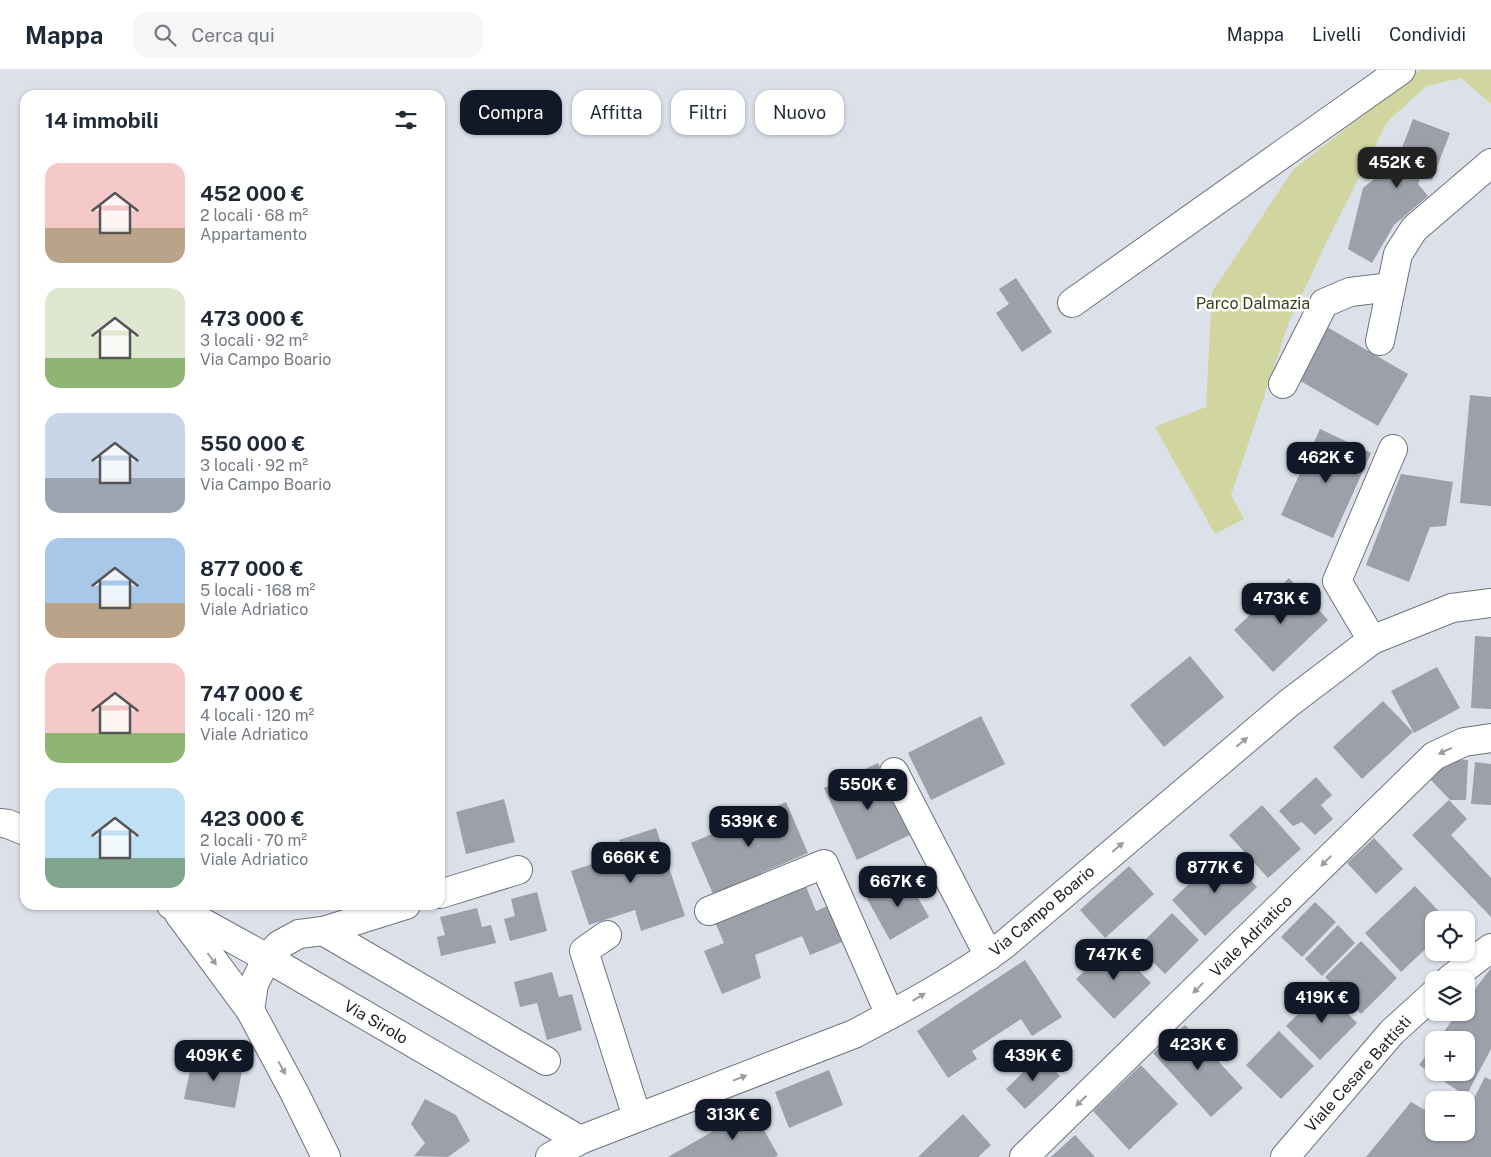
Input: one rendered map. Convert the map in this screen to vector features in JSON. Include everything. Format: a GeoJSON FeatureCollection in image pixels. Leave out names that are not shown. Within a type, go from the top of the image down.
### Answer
{"type":"FeatureCollection","features":[{"type":"Feature","properties":{"kind":"street"},"geometry":{"type":"LineString","coordinates":[[1072,303],[1400,70]]}},
{"type":"Feature","properties":{"kind":"street"},"geometry":{"type":"LineString","coordinates":[[1380,341],[1398,254],[1414,229],[1491,163]]}},
{"type":"Feature","properties":{"kind":"street"},"geometry":{"type":"LineString","coordinates":[[1283,384],[1324,304],[1350,292],[1390,287]]}},
{"type":"Feature","properties":{"kind":"street"},"geometry":{"type":"LineString","coordinates":[[1372,640],[1337,582],[1393,449]]}},
{"type":"Feature","properties":{"kind":"street","name":"Via Campo Boario"},"geometry":{"type":"LineString","coordinates":[[550,1157],[580,1140],[854,1034],[890,1015],[1006,944],[1289,703],[1372,640],[1452,608],[1491,604]]}},
{"type":"Feature","properties":{"kind":"street","name":"Viale Adriatico"},"geometry":{"type":"LineString","coordinates":[[1024,1157],[1434,756],[1464,742],[1491,738]]}},
{"type":"Feature","properties":{"kind":"street"},"geometry":{"type":"LineString","coordinates":[[894,772],[989,956]]}},
{"type":"Feature","properties":{"kind":"street"},"geometry":{"type":"LineString","coordinates":[[0,823],[20,829]]}},
{"type":"Feature","properties":{"kind":"street"},"geometry":{"type":"LineString","coordinates":[[709,911],[824,864],[890,1015]]}},
{"type":"Feature","properties":{"kind":"street"},"geometry":{"type":"LineString","coordinates":[[445,892],[518,870]]}},
{"type":"Feature","properties":{"kind":"street"},"geometry":{"type":"LineString","coordinates":[[176,910],[250,1010],[326,1157]]}},
{"type":"Feature","properties":{"kind":"street","name":"Via Sirolo"},"geometry":{"type":"LineString","coordinates":[[181,910],[580,1140]]}},
{"type":"Feature","properties":{"kind":"street"},"geometry":{"type":"LineString","coordinates":[[250,1010],[254,984],[267,958],[279,945],[299,934],[324,931],[390,910]]}},
{"type":"Feature","properties":{"kind":"street"},"geometry":{"type":"LineString","coordinates":[[324,931],[546,1061]]}},
{"type":"Feature","properties":{"kind":"street"},"geometry":{"type":"LineString","coordinates":[[607,935],[584,951],[637,1117]]}},
{"type":"Feature","properties":{"kind":"street"},"geometry":{"type":"LineString","coordinates":[[1461,971],[1491,948]]}},
{"type":"Feature","properties":{"kind":"street","name":"Viale Cesare Battisti"},"geometry":{"type":"LineString","coordinates":[[1285,1157],[1392,1032],[1425,1002]]}},
{"type":"Feature","properties":{"kind":"green space","name":"Parco Dalmazia"},"geometry":{"type":"Polygon","coordinates":[[[1420,70],[1491,70],[1491,104],[1461,78],[1426,86],[1387,122],[1327,241],[1289,322],[1231,495],[1244,519],[1215,534],[1155,427],[1206,407],[1212,292],[1293,170],[1420,70]]]}},
{"type":"Feature","properties":{"kind":"building"},"geometry":{"type":"Polygon","coordinates":[[[1413,119],[1450,133],[1432,180],[1421,176],[1418,184],[1428,196],[1394,225],[1372,263],[1348,249],[1363,188],[1397,161],[1413,119]]]}},
{"type":"Feature","properties":{"kind":"building"},"geometry":{"type":"Polygon","coordinates":[[[1016,278],[1052,332],[1022,352],[996,313],[1009,304],[999,289],[1016,278]]]}},
{"type":"Feature","properties":{"kind":"building"},"geometry":{"type":"Polygon","coordinates":[[[1327,327],[1408,374],[1378,426],[1297,379],[1327,327]]]}},
{"type":"Feature","properties":{"kind":"building"},"geometry":{"type":"Polygon","coordinates":[[[1470,395],[1491,397],[1491,506],[1460,503],[1470,395]]]}},
{"type":"Feature","properties":{"kind":"building"},"geometry":{"type":"Polygon","coordinates":[[[1320,429],[1371,453],[1333,538],[1281,515],[1320,429]]]}},
{"type":"Feature","properties":{"kind":"building"},"geometry":{"type":"Polygon","coordinates":[[[1401,474],[1453,482],[1446,526],[1430,527],[1409,582],[1366,565],[1401,474]]]}},
{"type":"Feature","properties":{"kind":"building"},"geometry":{"type":"Polygon","coordinates":[[[1289,578],[1328,620],[1273,672],[1234,630],[1289,578]]]}},
{"type":"Feature","properties":{"kind":"building"},"geometry":{"type":"Polygon","coordinates":[[[1475,636],[1491,637],[1491,709],[1471,708],[1475,636]]]}},
{"type":"Feature","properties":{"kind":"building"},"geometry":{"type":"Polygon","coordinates":[[[1190,656],[1224,697],[1164,747],[1130,705],[1190,656]]]}},
{"type":"Feature","properties":{"kind":"building"},"geometry":{"type":"Polygon","coordinates":[[[1437,667],[1460,708],[1414,733],[1391,691],[1437,667]]]}},
{"type":"Feature","properties":{"kind":"building"},"geometry":{"type":"Polygon","coordinates":[[[1383,701],[1413,732],[1362,779],[1333,747],[1383,701]]]}},
{"type":"Feature","properties":{"kind":"building"},"geometry":{"type":"Polygon","coordinates":[[[981,716],[1005,764],[931,800],[908,753],[981,716]]]}},
{"type":"Feature","properties":{"kind":"building"},"geometry":{"type":"Polygon","coordinates":[[[1446,759],[1468,760],[1466,800],[1450,800],[1428,777],[1446,759]]]}},
{"type":"Feature","properties":{"kind":"building"},"geometry":{"type":"Polygon","coordinates":[[[1475,762],[1491,764],[1491,805],[1471,804],[1475,762]]]}},
{"type":"Feature","properties":{"kind":"building"},"geometry":{"type":"Polygon","coordinates":[[[878,763],[912,834],[857,860],[824,788],[878,763]]]}},
{"type":"Feature","properties":{"kind":"building"},"geometry":{"type":"Polygon","coordinates":[[[1316,777],[1332,795],[1321,805],[1333,819],[1315,835],[1302,822],[1293,826],[1279,811],[1316,777]]]}},
{"type":"Feature","properties":{"kind":"building"},"geometry":{"type":"Polygon","coordinates":[[[504,799],[515,842],[466,854],[456,812],[504,799]]]}},
{"type":"Feature","properties":{"kind":"building"},"geometry":{"type":"Polygon","coordinates":[[[1449,800],[1467,819],[1451,835],[1491,878],[1491,917],[1412,835],[1449,800]]]}},
{"type":"Feature","properties":{"kind":"building"},"geometry":{"type":"Polygon","coordinates":[[[786,802],[808,853],[713,894],[691,843],[786,802]]]}},
{"type":"Feature","properties":{"kind":"building"},"geometry":{"type":"Polygon","coordinates":[[[1262,805],[1301,849],[1268,878],[1229,835],[1262,805]]]}},
{"type":"Feature","properties":{"kind":"building"},"geometry":{"type":"Polygon","coordinates":[[[656,828],[685,916],[641,931],[635,910],[589,925],[571,871],[624,854],[619,840],[656,828]]]}},
{"type":"Feature","properties":{"kind":"building"},"geometry":{"type":"Polygon","coordinates":[[[1374,838],[1403,869],[1376,894],[1347,863],[1374,838]]]}},
{"type":"Feature","properties":{"kind":"building"},"geometry":{"type":"Polygon","coordinates":[[[1224,851],[1257,887],[1205,936],[1172,900],[1224,851]]]}},
{"type":"Feature","properties":{"kind":"building"},"geometry":{"type":"Polygon","coordinates":[[[1129,866],[1154,894],[1105,938],[1080,910],[1129,866]]]}},
{"type":"Feature","properties":{"kind":"building"},"geometry":{"type":"Polygon","coordinates":[[[906,877],[929,917],[890,940],[867,899],[906,877]]]}},
{"type":"Feature","properties":{"kind":"building"},"geometry":{"type":"Polygon","coordinates":[[[805,884],[816,911],[832,904],[847,940],[810,955],[802,936],[755,955],[761,978],[722,994],[704,951],[724,943],[715,922],[805,884]]]}},
{"type":"Feature","properties":{"kind":"building"},"geometry":{"type":"Polygon","coordinates":[[[1415,886],[1439,911],[1425,911],[1425,949],[1401,972],[1365,933],[1415,886]]]}},
{"type":"Feature","properties":{"kind":"building"},"geometry":{"type":"Polygon","coordinates":[[[537,892],[547,931],[510,941],[504,919],[515,916],[511,899],[537,892]]]}},
{"type":"Feature","properties":{"kind":"building"},"geometry":{"type":"Polygon","coordinates":[[[1315,902],[1336,922],[1302,957],[1281,937],[1315,902]]]}},
{"type":"Feature","properties":{"kind":"building"},"geometry":{"type":"Polygon","coordinates":[[[477,908],[482,927],[491,925],[496,943],[441,956],[437,937],[445,935],[440,917],[477,908]]]}},
{"type":"Feature","properties":{"kind":"building"},"geometry":{"type":"Polygon","coordinates":[[[1172,913],[1199,940],[1165,974],[1138,947],[1172,913]]]}},
{"type":"Feature","properties":{"kind":"building"},"geometry":{"type":"Polygon","coordinates":[[[1338,925],[1355,943],[1322,976],[1305,959],[1338,925]]]}},
{"type":"Feature","properties":{"kind":"building"},"geometry":{"type":"Polygon","coordinates":[[[1361,941],[1397,978],[1361,1014],[1325,977],[1361,941]]]}},
{"type":"Feature","properties":{"kind":"building"},"geometry":{"type":"Polygon","coordinates":[[[1113,944],[1151,983],[1114,1019],[1076,979],[1113,944]]]}},
{"type":"Feature","properties":{"kind":"building"},"geometry":{"type":"Polygon","coordinates":[[[1025,960],[1062,1017],[1032,1036],[1021,1019],[972,1051],[977,1059],[948,1078],[917,1031],[1025,960]]]}},
{"type":"Feature","properties":{"kind":"building"},"geometry":{"type":"Polygon","coordinates":[[[1491,968],[1491,1049],[1475,1079],[1475,1031],[1444,1031],[1452,1021],[1475,1021],[1475,989],[1491,968]]]}},
{"type":"Feature","properties":{"kind":"building"},"geometry":{"type":"Polygon","coordinates":[[[552,972],[559,997],[572,994],[582,1030],[547,1040],[537,1003],[520,1007],[514,982],[552,972]]]}},
{"type":"Feature","properties":{"kind":"building"},"geometry":{"type":"Polygon","coordinates":[[[1323,989],[1357,1023],[1320,1060],[1286,1026],[1323,989]]]}},
{"type":"Feature","properties":{"kind":"building"},"geometry":{"type":"Polygon","coordinates":[[[1185,1025],[1243,1088],[1211,1117],[1153,1053],[1185,1025]]]}},
{"type":"Feature","properties":{"kind":"building"},"geometry":{"type":"Polygon","coordinates":[[[1279,1031],[1314,1066],[1281,1099],[1246,1065],[1279,1031]]]}},
{"type":"Feature","properties":{"kind":"building"},"geometry":{"type":"Polygon","coordinates":[[[193,1056],[243,1065],[235,1108],[184,1099],[193,1056]]]}},
{"type":"Feature","properties":{"kind":"building"},"geometry":{"type":"Polygon","coordinates":[[[1040,1056],[1060,1076],[1025,1109],[1006,1089],[1040,1056]]]}},
{"type":"Feature","properties":{"kind":"building"},"geometry":{"type":"Polygon","coordinates":[[[1425,1057],[1425,1069],[1419,1065],[1425,1057]]]}},
{"type":"Feature","properties":{"kind":"building"},"geometry":{"type":"Polygon","coordinates":[[[1141,1065],[1178,1104],[1129,1150],[1093,1111],[1141,1065]]]}},
{"type":"Feature","properties":{"kind":"building"},"geometry":{"type":"Polygon","coordinates":[[[829,1070],[843,1105],[789,1128],[775,1092],[829,1070]]]}},
{"type":"Feature","properties":{"kind":"building"},"geometry":{"type":"Polygon","coordinates":[[[1485,1077],[1491,1080],[1491,1157],[1366,1157],[1411,1102],[1425,1110],[1425,1141],[1475,1141],[1475,1096],[1485,1077]]]}},
{"type":"Feature","properties":{"kind":"building"},"geometry":{"type":"Polygon","coordinates":[[[1443,1081],[1474,1081],[1469,1091],[1458,1091],[1443,1081]]]}},
{"type":"Feature","properties":{"kind":"building"},"geometry":{"type":"Polygon","coordinates":[[[425,1099],[456,1115],[470,1141],[448,1157],[414,1156],[425,1143],[411,1124],[425,1099]]]}},
{"type":"Feature","properties":{"kind":"building"},"geometry":{"type":"Polygon","coordinates":[[[752,1109],[778,1155],[775,1157],[668,1157],[752,1109]]]}},
{"type":"Feature","properties":{"kind":"building"},"geometry":{"type":"Polygon","coordinates":[[[963,1114],[991,1145],[978,1157],[918,1157],[963,1114]]]}},
{"type":"Feature","properties":{"kind":"building"},"geometry":{"type":"Polygon","coordinates":[[[1075,1135],[1095,1157],[1051,1157],[1075,1135]]]}}]}
